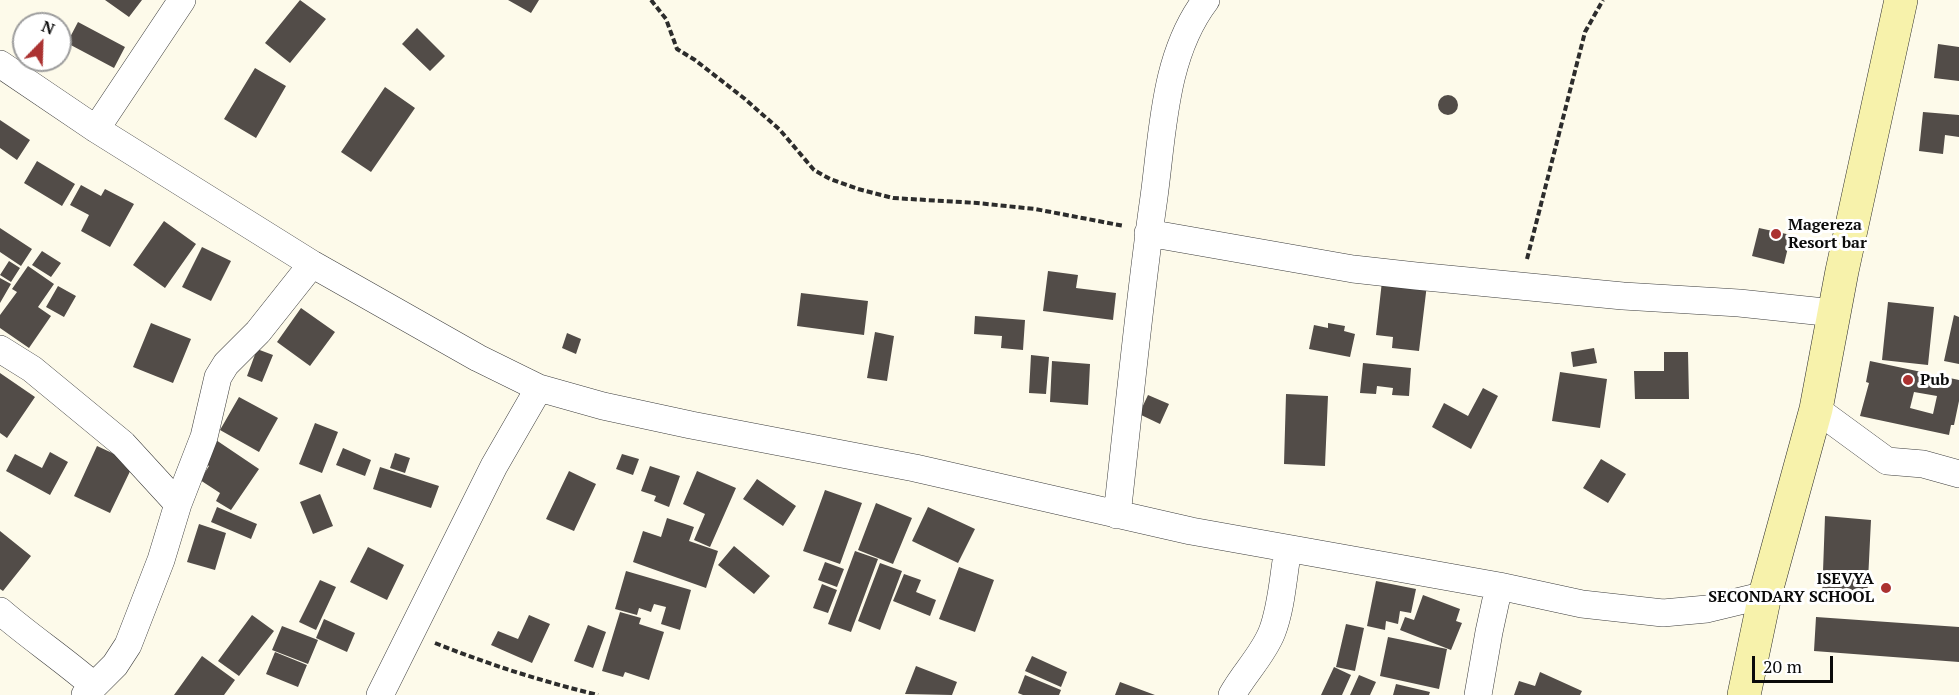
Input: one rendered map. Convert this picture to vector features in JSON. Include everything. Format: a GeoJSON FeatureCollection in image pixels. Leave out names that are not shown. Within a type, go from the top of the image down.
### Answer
{"type":"FeatureCollection","features":[{"type":"Feature","properties":{"kind":"street"},"geometry":{"type":"LineString","coordinates":[[96,129],[182,0]]}},
{"type":"Feature","properties":{"kind":"street"},"geometry":{"type":"LineString","coordinates":[[1117,515],[1149,231],[1168,91],[1174,63],[1186,35],[1206,0]]}},
{"type":"Feature","properties":{"kind":"street"},"geometry":{"type":"LineString","coordinates":[[1744,695],[1765,596],[1816,409],[1834,313],[1901,0]]}},
{"type":"Feature","properties":{"kind":"street"},"geometry":{"type":"LineString","coordinates":[[0,64],[96,129],[312,264],[478,358],[538,388],[603,406],[915,468],[1117,515],[1288,549],[1499,586],[1582,604],[1663,613],[1707,609],[1765,596]]}},
{"type":"Feature","properties":{"kind":"street"},"geometry":{"type":"LineString","coordinates":[[1149,231],[1353,269],[1623,296],[1739,303],[1834,313]]}},
{"type":"Feature","properties":{"kind":"street"},"geometry":{"type":"LineString","coordinates":[[0,610],[35,641],[64,660],[89,690],[115,664],[128,645],[161,560],[177,504],[204,437],[218,377],[226,364],[258,332],[312,264]]}},
{"type":"Feature","properties":{"kind":"street"},"geometry":{"type":"LineString","coordinates":[[0,349],[32,369],[123,444],[177,504]]}},
{"type":"Feature","properties":{"kind":"street"},"geometry":{"type":"LineString","coordinates":[[380,695],[494,466],[538,388]]}},
{"type":"Feature","properties":{"kind":"street"},"geometry":{"type":"LineString","coordinates":[[1816,409],[1887,461],[1923,464],[1959,474]]}},
{"type":"Feature","properties":{"kind":"street"},"geometry":{"type":"LineString","coordinates":[[1232,695],[1272,633],[1281,596],[1288,549]]}},
{"type":"Feature","properties":{"kind":"street"},"geometry":{"type":"LineString","coordinates":[[1478,695],[1499,586]]}},
{"type":"Feature","properties":{"kind":"path"},"geometry":{"type":"LineString","coordinates":[[651,0],[666,19],[677,49],[695,60],[745,99],[780,130],[814,170],[830,179],[893,198],[978,202],[1035,209],[1149,231]]}},
{"type":"Feature","properties":{"kind":"path"},"geometry":{"type":"LineString","coordinates":[[1520,286],[1585,32],[1603,0]]}},
{"type":"Feature","properties":{"kind":"path"},"geometry":{"type":"LineString","coordinates":[[411,634],[494,666],[598,695]]}},
{"type":"Feature","properties":{"kind":"building"},"geometry":{"type":"Polygon","coordinates":[[[105,0],[142,0],[129,17],[105,0]]]}},
{"type":"Feature","properties":{"kind":"building"},"geometry":{"type":"Polygon","coordinates":[[[300,0],[326,19],[290,63],[265,43],[300,0]]]}},
{"type":"Feature","properties":{"kind":"building"},"geometry":{"type":"Polygon","coordinates":[[[508,0],[539,0],[531,13],[508,0]]]}},
{"type":"Feature","properties":{"kind":"building"},"geometry":{"type":"Polygon","coordinates":[[[78,22],[125,47],[114,68],[72,46],[72,33],[78,22]]]}},
{"type":"Feature","properties":{"kind":"building"},"geometry":{"type":"Polygon","coordinates":[[[417,28],[445,56],[430,71],[402,44],[417,28]]]}},
{"type":"Feature","properties":{"kind":"building"},"geometry":{"type":"Polygon","coordinates":[[[1938,44],[1959,47],[1959,81],[1934,78],[1938,44]]]}},
{"type":"Feature","properties":{"kind":"building"},"geometry":{"type":"Polygon","coordinates":[[[255,68],[286,86],[256,138],[224,119],[255,68]]]}},
{"type":"Feature","properties":{"kind":"building"},"geometry":{"type":"Polygon","coordinates":[[[385,87],[415,108],[371,172],[341,152],[385,87]]]}},
{"type":"Feature","properties":{"kind":"building"},"geometry":{"type":"Polygon","coordinates":[[[1448,95],[1455,98],[1458,105],[1455,112],[1448,115],[1441,112],[1438,105],[1441,98],[1448,95]]]}},
{"type":"Feature","properties":{"kind":"building"},"geometry":{"type":"Polygon","coordinates":[[[1923,112],[1959,115],[1959,137],[1945,135],[1943,154],[1919,151],[1923,112]]]}},
{"type":"Feature","properties":{"kind":"building"},"geometry":{"type":"Polygon","coordinates":[[[0,120],[30,140],[17,160],[0,148],[0,120]]]}},
{"type":"Feature","properties":{"kind":"building"},"geometry":{"type":"Polygon","coordinates":[[[37,161],[75,184],[62,206],[24,183],[37,161]]]}},
{"type":"Feature","properties":{"kind":"building"},"geometry":{"type":"Polygon","coordinates":[[[81,185],[101,196],[105,189],[134,204],[110,247],[81,231],[89,215],[70,205],[81,185]]]}},
{"type":"Feature","properties":{"kind":"building"},"geometry":{"type":"Polygon","coordinates":[[[164,221],[196,244],[165,288],[133,265],[164,221]]]}},
{"type":"Feature","properties":{"kind":"building"},"geometry":{"type":"Polygon","coordinates":[[[0,228],[32,249],[21,266],[0,252],[0,228]]]}},
{"type":"Feature","properties":{"kind":"building"},"geometry":{"type":"Polygon","coordinates":[[[1759,228],[1791,235],[1784,264],[1752,256],[1759,228]]]}},
{"type":"Feature","properties":{"kind":"building"},"geometry":{"type":"Polygon","coordinates":[[[202,247],[231,261],[211,301],[182,287],[202,247]]]}},
{"type":"Feature","properties":{"kind":"building"},"geometry":{"type":"Polygon","coordinates":[[[42,251],[61,263],[51,277],[32,265],[42,251]]]}},
{"type":"Feature","properties":{"kind":"building"},"geometry":{"type":"Polygon","coordinates":[[[9,261],[20,268],[11,282],[0,275],[9,261]]]}},
{"type":"Feature","properties":{"kind":"building"},"geometry":{"type":"Polygon","coordinates":[[[28,266],[54,284],[38,307],[51,316],[29,348],[0,328],[0,315],[17,292],[12,289],[28,266]]]}},
{"type":"Feature","properties":{"kind":"building"},"geometry":{"type":"Polygon","coordinates":[[[1048,271],[1078,275],[1076,288],[1116,293],[1113,320],[1043,311],[1048,271]]]}},
{"type":"Feature","properties":{"kind":"building"},"geometry":{"type":"Polygon","coordinates":[[[1428,276],[1419,351],[1392,348],[1393,337],[1376,335],[1382,281],[1428,276]]]}},
{"type":"Feature","properties":{"kind":"building"},"geometry":{"type":"Polygon","coordinates":[[[0,278],[11,284],[0,303],[0,278]]]}},
{"type":"Feature","properties":{"kind":"building"},"geometry":{"type":"Polygon","coordinates":[[[58,286],[76,296],[64,317],[46,307],[58,286]]]}},
{"type":"Feature","properties":{"kind":"building"},"geometry":{"type":"Polygon","coordinates":[[[801,293],[868,301],[864,335],[797,326],[801,293]]]}},
{"type":"Feature","properties":{"kind":"building"},"geometry":{"type":"Polygon","coordinates":[[[1888,302],[1934,307],[1928,365],[1882,360],[1888,302]]]}},
{"type":"Feature","properties":{"kind":"building"},"geometry":{"type":"Polygon","coordinates":[[[301,308],[335,332],[310,366],[277,342],[301,308]]]}},
{"type":"Feature","properties":{"kind":"building"},"geometry":{"type":"Polygon","coordinates":[[[1954,315],[1959,317],[1959,364],[1944,361],[1954,315]]]}},
{"type":"Feature","properties":{"kind":"building"},"geometry":{"type":"Polygon","coordinates":[[[975,316],[1025,320],[1023,350],[1001,348],[1002,336],[974,334],[975,316]]]}},
{"type":"Feature","properties":{"kind":"building"},"geometry":{"type":"Polygon","coordinates":[[[151,323],[191,339],[173,383],[133,367],[151,323]]]}},
{"type":"Feature","properties":{"kind":"building"},"geometry":{"type":"Polygon","coordinates":[[[1328,323],[1345,326],[1344,331],[1355,334],[1350,357],[1309,349],[1314,325],[1328,328],[1328,323]]]}},
{"type":"Feature","properties":{"kind":"building"},"geometry":{"type":"Polygon","coordinates":[[[875,332],[894,336],[887,381],[867,378],[875,332]]]}},
{"type":"Feature","properties":{"kind":"building"},"geometry":{"type":"Polygon","coordinates":[[[567,333],[581,339],[576,354],[562,348],[567,333]]]}},
{"type":"Feature","properties":{"kind":"building"},"geometry":{"type":"Polygon","coordinates":[[[1594,348],[1597,363],[1573,367],[1571,352],[1594,348]]]}},
{"type":"Feature","properties":{"kind":"building"},"geometry":{"type":"Polygon","coordinates":[[[257,349],[273,355],[262,382],[247,376],[257,349]]]}},
{"type":"Feature","properties":{"kind":"building"},"geometry":{"type":"Polygon","coordinates":[[[1664,352],[1688,352],[1689,399],[1635,399],[1634,371],[1664,371],[1664,352]]]}},
{"type":"Feature","properties":{"kind":"building"},"geometry":{"type":"Polygon","coordinates":[[[1031,355],[1049,357],[1046,394],[1029,393],[1031,355]]]}},
{"type":"Feature","properties":{"kind":"building"},"geometry":{"type":"Polygon","coordinates":[[[1052,361],[1090,364],[1088,405],[1050,402],[1052,361]]]}},
{"type":"Feature","properties":{"kind":"building"},"geometry":{"type":"Polygon","coordinates":[[[1870,361],[1959,380],[1959,401],[1954,425],[1951,425],[1949,435],[1860,416],[1869,383],[1866,382],[1870,361]],[[1914,392],[1910,408],[1933,414],[1937,396],[1914,392]]]}},
{"type":"Feature","properties":{"kind":"building"},"geometry":{"type":"Polygon","coordinates":[[[1363,363],[1411,368],[1409,396],[1392,395],[1393,388],[1377,386],[1376,394],[1360,393],[1363,363]]]}},
{"type":"Feature","properties":{"kind":"building"},"geometry":{"type":"Polygon","coordinates":[[[1560,372],[1607,379],[1600,428],[1552,421],[1560,372]]]}},
{"type":"Feature","properties":{"kind":"building"},"geometry":{"type":"Polygon","coordinates":[[[0,373],[35,397],[7,438],[0,433],[0,373]]]}},
{"type":"Feature","properties":{"kind":"building"},"geometry":{"type":"Polygon","coordinates":[[[1483,388],[1498,396],[1471,449],[1432,427],[1444,403],[1468,416],[1483,388]]]}},
{"type":"Feature","properties":{"kind":"building"},"geometry":{"type":"Polygon","coordinates":[[[1286,394],[1328,396],[1325,466],[1284,464],[1286,394]]]}},
{"type":"Feature","properties":{"kind":"building"},"geometry":{"type":"Polygon","coordinates":[[[1148,395],[1169,404],[1160,424],[1139,414],[1148,395]]]}},
{"type":"Feature","properties":{"kind":"building"},"geometry":{"type":"Polygon","coordinates":[[[239,397],[278,418],[259,452],[220,430],[239,397]]]}},
{"type":"Feature","properties":{"kind":"building"},"geometry":{"type":"Polygon","coordinates":[[[315,423],[338,432],[322,473],[299,464],[315,423]]]}},
{"type":"Feature","properties":{"kind":"building"},"geometry":{"type":"Polygon","coordinates":[[[216,440],[259,469],[231,510],[216,501],[220,493],[200,480],[209,466],[202,462],[216,440]]]}},
{"type":"Feature","properties":{"kind":"building"},"geometry":{"type":"Polygon","coordinates":[[[97,446],[134,463],[110,513],[74,496],[97,446]]]}},
{"type":"Feature","properties":{"kind":"building"},"geometry":{"type":"Polygon","coordinates":[[[343,448],[371,460],[365,476],[336,465],[343,448]]]}},
{"type":"Feature","properties":{"kind":"building"},"geometry":{"type":"Polygon","coordinates":[[[50,452],[68,462],[50,495],[6,471],[15,454],[42,468],[50,452]]]}},
{"type":"Feature","properties":{"kind":"building"},"geometry":{"type":"Polygon","coordinates":[[[395,453],[410,458],[405,473],[390,468],[395,453]]]}},
{"type":"Feature","properties":{"kind":"building"},"geometry":{"type":"Polygon","coordinates":[[[622,454],[639,459],[633,475],[616,469],[622,454]]]}},
{"type":"Feature","properties":{"kind":"building"},"geometry":{"type":"Polygon","coordinates":[[[1601,459],[1626,474],[1608,503],[1583,488],[1601,459]]]}},
{"type":"Feature","properties":{"kind":"building"},"geometry":{"type":"Polygon","coordinates":[[[650,466],[680,476],[669,507],[654,501],[656,496],[641,491],[650,466]]]}},
{"type":"Feature","properties":{"kind":"building"},"geometry":{"type":"Polygon","coordinates":[[[380,467],[439,486],[431,508],[373,489],[380,467]]]}},
{"type":"Feature","properties":{"kind":"building"},"geometry":{"type":"Polygon","coordinates":[[[569,471],[596,484],[574,531],[546,519],[569,471]]]}},
{"type":"Feature","properties":{"kind":"building"},"geometry":{"type":"Polygon","coordinates":[[[697,471],[736,488],[710,547],[694,540],[705,514],[683,504],[697,471]]]}},
{"type":"Feature","properties":{"kind":"building"},"geometry":{"type":"Polygon","coordinates":[[[757,479],[796,506],[783,526],[743,499],[757,479]]]}},
{"type":"Feature","properties":{"kind":"building"},"geometry":{"type":"Polygon","coordinates":[[[825,490],[862,503],[840,564],[803,551],[825,490]]]}},
{"type":"Feature","properties":{"kind":"building"},"geometry":{"type":"Polygon","coordinates":[[[320,494],[333,526],[313,534],[300,502],[320,494]]]}},
{"type":"Feature","properties":{"kind":"building"},"geometry":{"type":"Polygon","coordinates":[[[876,503],[912,518],[893,564],[858,550],[876,503]]]}},
{"type":"Feature","properties":{"kind":"building"},"geometry":{"type":"Polygon","coordinates":[[[217,507],[257,524],[251,539],[211,522],[217,507]]]}},
{"type":"Feature","properties":{"kind":"building"},"geometry":{"type":"Polygon","coordinates":[[[928,507],[975,529],[958,563],[912,541],[928,507]]]}},
{"type":"Feature","properties":{"kind":"building"},"geometry":{"type":"Polygon","coordinates":[[[1825,516],[1871,520],[1867,601],[1822,599],[1825,516]]]}},
{"type":"Feature","properties":{"kind":"building"},"geometry":{"type":"Polygon","coordinates":[[[667,518],[694,527],[689,541],[718,551],[706,588],[633,562],[643,531],[661,537],[667,518]]]}},
{"type":"Feature","properties":{"kind":"building"},"geometry":{"type":"Polygon","coordinates":[[[199,524],[226,533],[215,570],[187,562],[199,524]]]}},
{"type":"Feature","properties":{"kind":"building"},"geometry":{"type":"Polygon","coordinates":[[[0,531],[31,556],[3,591],[0,589],[0,531]]]}},
{"type":"Feature","properties":{"kind":"building"},"geometry":{"type":"Polygon","coordinates":[[[734,546],[770,576],[754,594],[718,565],[734,546]]]}},
{"type":"Feature","properties":{"kind":"building"},"geometry":{"type":"Polygon","coordinates":[[[368,547],[404,565],[387,600],[350,582],[368,547]]]}},
{"type":"Feature","properties":{"kind":"building"},"geometry":{"type":"Polygon","coordinates":[[[855,551],[878,559],[851,632],[828,624],[855,551]]]}},
{"type":"Feature","properties":{"kind":"building"},"geometry":{"type":"Polygon","coordinates":[[[825,562],[844,569],[837,587],[818,580],[825,562]]]}},
{"type":"Feature","properties":{"kind":"building"},"geometry":{"type":"Polygon","coordinates":[[[880,563],[902,571],[880,630],[858,621],[880,563]]]}},
{"type":"Feature","properties":{"kind":"building"},"geometry":{"type":"Polygon","coordinates":[[[959,567],[994,580],[975,632],[939,619],[959,567]]]}},
{"type":"Feature","properties":{"kind":"building"},"geometry":{"type":"Polygon","coordinates":[[[626,571],[691,590],[680,630],[661,624],[666,607],[654,604],[651,612],[639,608],[637,615],[615,609],[626,571]]]}},
{"type":"Feature","properties":{"kind":"building"},"geometry":{"type":"Polygon","coordinates":[[[904,574],[921,580],[916,592],[936,600],[930,616],[893,601],[904,574]]]}},
{"type":"Feature","properties":{"kind":"building"},"geometry":{"type":"Polygon","coordinates":[[[320,580],[336,587],[316,630],[299,622],[320,580]]]}},
{"type":"Feature","properties":{"kind":"building"},"geometry":{"type":"Polygon","coordinates":[[[1376,581],[1416,589],[1411,613],[1400,611],[1398,624],[1386,621],[1385,630],[1367,626],[1376,581]]]}},
{"type":"Feature","properties":{"kind":"building"},"geometry":{"type":"Polygon","coordinates":[[[822,584],[837,590],[828,613],[813,608],[822,584]]]}},
{"type":"Feature","properties":{"kind":"building"},"geometry":{"type":"Polygon","coordinates":[[[1423,595],[1460,609],[1456,621],[1462,623],[1451,650],[1400,630],[1405,617],[1414,620],[1423,595]]]}},
{"type":"Feature","properties":{"kind":"building"},"geometry":{"type":"Polygon","coordinates":[[[620,612],[641,618],[639,624],[664,632],[649,680],[625,672],[623,677],[602,671],[620,612]]]}},
{"type":"Feature","properties":{"kind":"building"},"geometry":{"type":"Polygon","coordinates":[[[252,615],[274,631],[239,676],[218,661],[252,615]]]}},
{"type":"Feature","properties":{"kind":"building"},"geometry":{"type":"Polygon","coordinates":[[[529,615],[550,624],[532,663],[491,645],[498,631],[518,639],[529,615]]]}},
{"type":"Feature","properties":{"kind":"building"},"geometry":{"type":"Polygon","coordinates":[[[1816,617],[1959,627],[1959,662],[1814,651],[1816,617]]]}},
{"type":"Feature","properties":{"kind":"building"},"geometry":{"type":"Polygon","coordinates":[[[324,619],[355,633],[347,652],[316,638],[324,619]]]}},
{"type":"Feature","properties":{"kind":"building"},"geometry":{"type":"Polygon","coordinates":[[[1346,624],[1364,628],[1355,671],[1336,667],[1346,624]]]}},
{"type":"Feature","properties":{"kind":"building"},"geometry":{"type":"Polygon","coordinates":[[[588,625],[606,632],[593,668],[574,661],[588,625]]]}},
{"type":"Feature","properties":{"kind":"building"},"geometry":{"type":"Polygon","coordinates":[[[282,626],[318,640],[308,664],[272,650],[282,626]]]}},
{"type":"Feature","properties":{"kind":"building"},"geometry":{"type":"Polygon","coordinates":[[[1388,637],[1447,649],[1439,689],[1380,676],[1388,637]]]}},
{"type":"Feature","properties":{"kind":"building"},"geometry":{"type":"Polygon","coordinates":[[[275,652],[307,665],[298,687],[266,674],[275,652]]]}},
{"type":"Feature","properties":{"kind":"building"},"geometry":{"type":"Polygon","coordinates":[[[202,656],[235,680],[224,695],[174,695],[202,656]]]}},
{"type":"Feature","properties":{"kind":"building"},"geometry":{"type":"Polygon","coordinates":[[[1032,656],[1067,672],[1061,687],[1025,671],[1032,656]]]}},
{"type":"Feature","properties":{"kind":"building"},"geometry":{"type":"Polygon","coordinates":[[[916,666],[957,682],[952,695],[905,694],[916,666]]]}},
{"type":"Feature","properties":{"kind":"building"},"geometry":{"type":"Polygon","coordinates":[[[1334,667],[1351,675],[1342,695],[1321,695],[1334,667]]]}},
{"type":"Feature","properties":{"kind":"building"},"geometry":{"type":"Polygon","coordinates":[[[1540,672],[1582,691],[1580,695],[1514,695],[1519,681],[1535,686],[1540,672]]]}},
{"type":"Feature","properties":{"kind":"building"},"geometry":{"type":"Polygon","coordinates":[[[1025,675],[1061,690],[1059,695],[1018,693],[1025,675]]]}},
{"type":"Feature","properties":{"kind":"building"},"geometry":{"type":"Polygon","coordinates":[[[1359,675],[1376,682],[1370,695],[1350,695],[1359,675]]]}},
{"type":"Feature","properties":{"kind":"building"},"geometry":{"type":"Polygon","coordinates":[[[1120,682],[1155,695],[1115,695],[1120,682]]]}},
{"type":"Feature","properties":{"kind":"building"},"geometry":{"type":"Polygon","coordinates":[[[1396,684],[1430,692],[1429,695],[1393,695],[1396,684]]]}},
{"type":"Feature","properties":{"kind":"place","name":"Magereza Resort bar"},"geometry":{"type":"Point","coordinates":[1776,234]}},
{"type":"Feature","properties":{"kind":"place","name":"Pub"},"geometry":{"type":"Point","coordinates":[1908,380]}},
{"type":"Feature","properties":{"kind":"place","name":"ISEVYA SECONDARY SCHOOL"},"geometry":{"type":"Point","coordinates":[1886,588]}}]}
